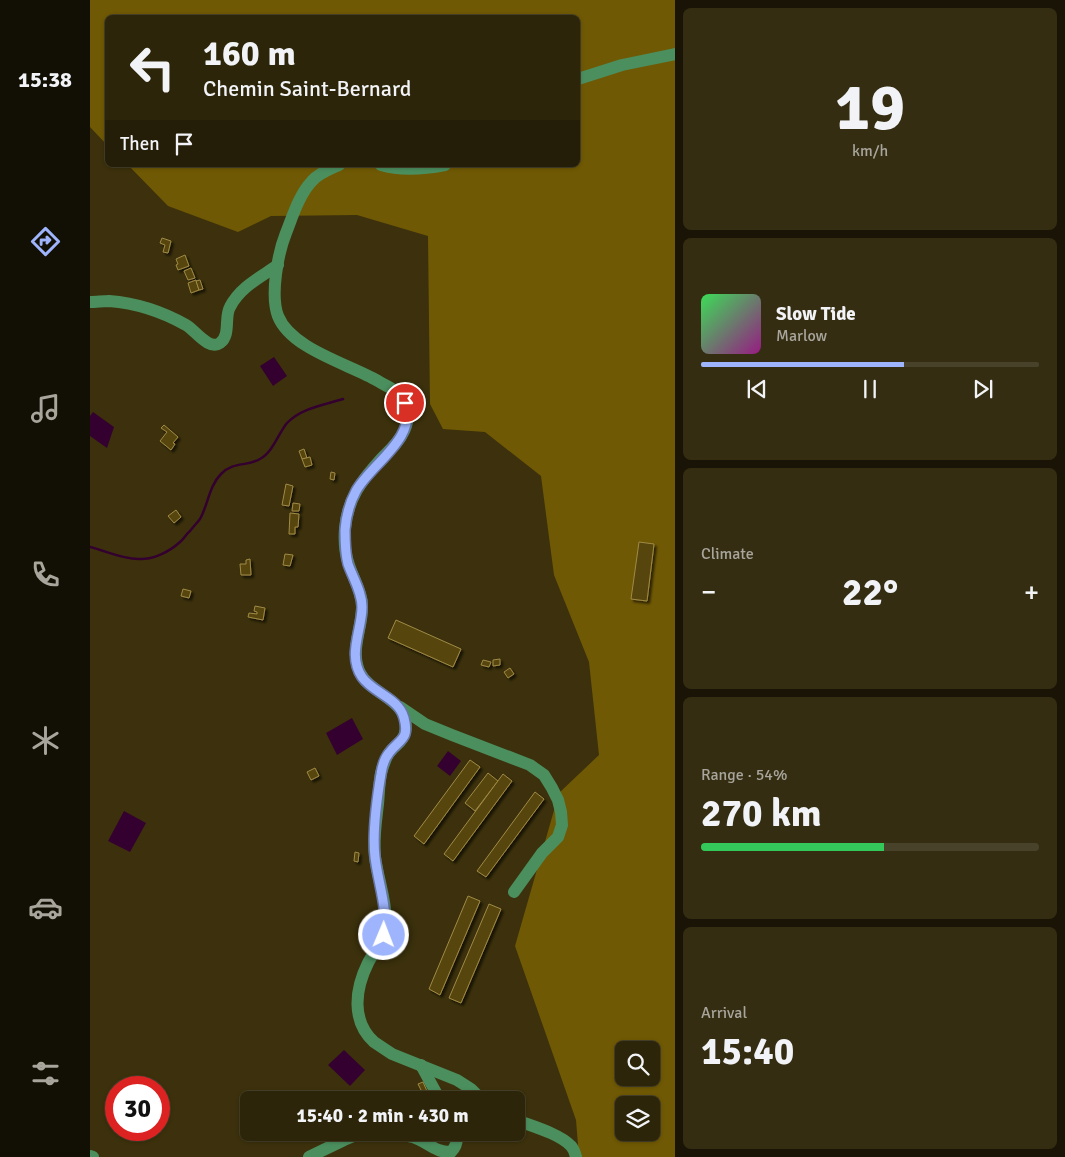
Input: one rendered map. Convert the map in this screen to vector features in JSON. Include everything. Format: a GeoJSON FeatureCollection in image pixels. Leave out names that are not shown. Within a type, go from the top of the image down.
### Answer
{"type":"FeatureCollection","features":[{"type":"Feature","properties":{"kind":"street"},"geometry":{"type":"LineString","coordinates":[[580,78],[622,65],[675,54]]}},
{"type":"Feature","properties":{"kind":"street"},"geometry":{"type":"LineString","coordinates":[[336,167],[313,179],[302,195],[284,239],[278,265],[274,305],[286,329],[313,350],[368,375],[396,391],[405,403],[408,411],[405,429],[397,442],[356,490],[350,503],[345,528],[345,552],[362,605],[356,643],[356,661],[358,669],[369,685],[425,724],[530,765],[544,775],[558,800],[562,825],[558,837],[542,853],[514,892]]}},
{"type":"Feature","properties":{"kind":"street"},"geometry":{"type":"LineString","coordinates":[[388,167],[394,169],[417,169],[431,167]]}},
{"type":"Feature","properties":{"kind":"street"},"geometry":{"type":"LineString","coordinates":[[90,302],[109,301],[158,312],[186,325],[212,345],[218,344],[225,335],[229,308],[240,292],[278,265]]}},
{"type":"Feature","properties":{"kind":"street"},"geometry":{"type":"LineString","coordinates":[[400,707],[406,725],[405,734],[402,740],[389,753],[383,765],[375,825],[375,856],[386,925],[384,935],[361,981],[357,996],[357,1007],[360,1020],[366,1031],[373,1040],[392,1054],[458,1080],[473,1091]]}},
{"type":"Feature","properties":{"kind":"street"},"geometry":{"type":"LineString","coordinates":[[421,1065],[435,1091]]}},
{"type":"Feature","properties":{"kind":"street"},"geometry":{"type":"LineString","coordinates":[[525,1123],[554,1134],[570,1145],[576,1157]]}},
{"type":"Feature","properties":{"kind":"street"},"geometry":{"type":"LineString","coordinates":[[309,1157],[342,1141]]}},
{"type":"Feature","properties":{"kind":"street"},"geometry":{"type":"LineString","coordinates":[[420,1141],[437,1150],[451,1152],[456,1141]]}},
{"type":"Feature","properties":{"kind":"shaded area"},"geometry":{"type":"Polygon","coordinates":[[[90,0],[675,0],[675,1157],[579,1157],[576,1120],[515,946],[559,793],[599,755],[589,662],[554,575],[541,476],[485,432],[443,429],[430,404],[428,236],[357,215],[271,216],[238,232],[168,206],[130,167],[580,167],[580,15],[105,15],[105,143],[90,127],[90,0]]]}},
{"type":"Feature","properties":{"kind":"shaded area"},"geometry":{"type":"Polygon","coordinates":[[[274,357],[287,376],[273,386],[260,366],[274,357]]]}},
{"type":"Feature","properties":{"kind":"shaded area"},"geometry":{"type":"Polygon","coordinates":[[[93,412],[114,427],[107,448],[90,436],[90,416],[93,412]]]}},
{"type":"Feature","properties":{"kind":"shaded area"},"geometry":{"type":"Polygon","coordinates":[[[352,718],[363,739],[337,755],[326,733],[352,718]]]}},
{"type":"Feature","properties":{"kind":"shaded area"},"geometry":{"type":"Polygon","coordinates":[[[448,751],[461,761],[450,776],[437,766],[448,751]]]}},
{"type":"Feature","properties":{"kind":"shaded area"},"geometry":{"type":"Polygon","coordinates":[[[124,811],[146,823],[130,852],[108,841],[124,811]]]}},
{"type":"Feature","properties":{"kind":"shaded area"},"geometry":{"type":"Polygon","coordinates":[[[344,1050],[365,1070],[350,1086],[328,1065],[344,1050]]]}},
{"type":"Feature","properties":{"kind":"building"},"geometry":{"type":"Polygon","coordinates":[[[162,238],[171,241],[168,253],[163,252],[165,245],[160,243],[162,238]]]}},
{"type":"Feature","properties":{"kind":"building"},"geometry":{"type":"Polygon","coordinates":[[[185,255],[189,266],[178,270],[176,259],[185,255]]]}},
{"type":"Feature","properties":{"kind":"building"},"geometry":{"type":"Polygon","coordinates":[[[191,268],[195,278],[188,280],[184,271],[191,268]]]}},
{"type":"Feature","properties":{"kind":"building"},"geometry":{"type":"Polygon","coordinates":[[[196,280],[199,290],[191,293],[188,283],[196,280]]]}},
{"type":"Feature","properties":{"kind":"building"},"geometry":{"type":"Polygon","coordinates":[[[200,280],[203,289],[199,290],[196,281],[200,280]]]}},
{"type":"Feature","properties":{"kind":"building"},"geometry":{"type":"Polygon","coordinates":[[[164,425],[178,437],[173,443],[175,444],[171,450],[160,441],[167,432],[161,428],[164,425]]]}},
{"type":"Feature","properties":{"kind":"building"},"geometry":{"type":"Polygon","coordinates":[[[304,449],[307,458],[302,459],[299,451],[304,449]]]}},
{"type":"Feature","properties":{"kind":"building"},"geometry":{"type":"Polygon","coordinates":[[[310,457],[312,465],[305,467],[302,459],[310,457]]]}},
{"type":"Feature","properties":{"kind":"building"},"geometry":{"type":"Polygon","coordinates":[[[331,472],[335,473],[334,480],[330,479],[331,472]]]}},
{"type":"Feature","properties":{"kind":"building"},"geometry":{"type":"Polygon","coordinates":[[[286,484],[293,486],[289,506],[282,505],[286,484]]]}},
{"type":"Feature","properties":{"kind":"building"},"geometry":{"type":"Polygon","coordinates":[[[293,503],[300,504],[299,511],[292,511],[293,503]]]}},
{"type":"Feature","properties":{"kind":"building"},"geometry":{"type":"Polygon","coordinates":[[[176,510],[181,517],[174,523],[168,516],[176,510]]]}},
{"type":"Feature","properties":{"kind":"building"},"geometry":{"type":"Polygon","coordinates":[[[290,513],[299,514],[298,527],[295,527],[295,534],[289,534],[290,513]]]}},
{"type":"Feature","properties":{"kind":"building"},"geometry":{"type":"Polygon","coordinates":[[[639,542],[654,544],[647,601],[631,599],[639,542]]]}},
{"type":"Feature","properties":{"kind":"building"},"geometry":{"type":"Polygon","coordinates":[[[285,554],[293,555],[290,566],[283,565],[285,554]]]}},
{"type":"Feature","properties":{"kind":"building"},"geometry":{"type":"Polygon","coordinates":[[[250,559],[251,575],[241,575],[240,564],[246,564],[246,560],[250,559]]]}},
{"type":"Feature","properties":{"kind":"building"},"geometry":{"type":"Polygon","coordinates":[[[183,589],[191,591],[189,598],[181,596],[183,589]]]}},
{"type":"Feature","properties":{"kind":"building"},"geometry":{"type":"Polygon","coordinates":[[[255,606],[265,608],[263,620],[248,617],[249,613],[257,614],[254,611],[255,606]]]}},
{"type":"Feature","properties":{"kind":"building"},"geometry":{"type":"Polygon","coordinates":[[[396,620],[461,649],[453,667],[388,638],[396,620]]]}},
{"type":"Feature","properties":{"kind":"building"},"geometry":{"type":"Polygon","coordinates":[[[500,659],[500,665],[493,666],[493,660],[500,659]]]}},
{"type":"Feature","properties":{"kind":"building"},"geometry":{"type":"Polygon","coordinates":[[[483,660],[491,662],[489,667],[481,665],[483,660]]]}},
{"type":"Feature","properties":{"kind":"building"},"geometry":{"type":"Polygon","coordinates":[[[510,668],[514,674],[508,678],[504,672],[510,668]]]}},
{"type":"Feature","properties":{"kind":"building"},"geometry":{"type":"Polygon","coordinates":[[[470,760],[480,767],[424,844],[414,836],[470,760]]]}},
{"type":"Feature","properties":{"kind":"building"},"geometry":{"type":"Polygon","coordinates":[[[315,768],[319,776],[311,780],[307,772],[315,768]]]}},
{"type":"Feature","properties":{"kind":"building"},"geometry":{"type":"Polygon","coordinates":[[[488,773],[498,781],[475,811],[465,803],[488,773]]]}},
{"type":"Feature","properties":{"kind":"building"},"geometry":{"type":"Polygon","coordinates":[[[503,774],[512,781],[453,861],[444,854],[503,774]]]}},
{"type":"Feature","properties":{"kind":"building"},"geometry":{"type":"Polygon","coordinates":[[[535,792],[544,799],[486,877],[477,871],[535,792]]]}},
{"type":"Feature","properties":{"kind":"building"},"geometry":{"type":"Polygon","coordinates":[[[355,852],[359,853],[358,862],[354,861],[355,852]]]}},
{"type":"Feature","properties":{"kind":"building"},"geometry":{"type":"Polygon","coordinates":[[[468,896],[480,901],[440,995],[429,989],[468,896]]]}},
{"type":"Feature","properties":{"kind":"building"},"geometry":{"type":"Polygon","coordinates":[[[489,904],[501,909],[461,1003],[449,998],[489,904]]]}},
{"type":"Feature","properties":{"kind":"building"},"geometry":{"type":"Polygon","coordinates":[[[423,1082],[427,1091],[422,1091],[418,1084],[423,1082]]]}},
{"type":"Feature","properties":{"kind":"waterway"},"geometry":{"type":"LineString","coordinates":[[90,547],[132,559],[155,557],[166,552],[176,546],[200,519],[211,490],[221,474],[231,467],[250,463],[265,456],[287,423],[299,414],[343,399]]}},
{"type":"Feature","properties":{"kind":"route"},"geometry":{"type":"LineString","coordinates":[[384,935],[386,925],[385,910],[375,856],[375,825],[383,765],[389,753],[402,740],[406,725],[400,707],[369,685],[358,669],[356,643],[362,614],[362,600],[345,552],[345,528],[350,503],[356,490],[397,442],[405,429],[408,419],[405,403]]}}]}
